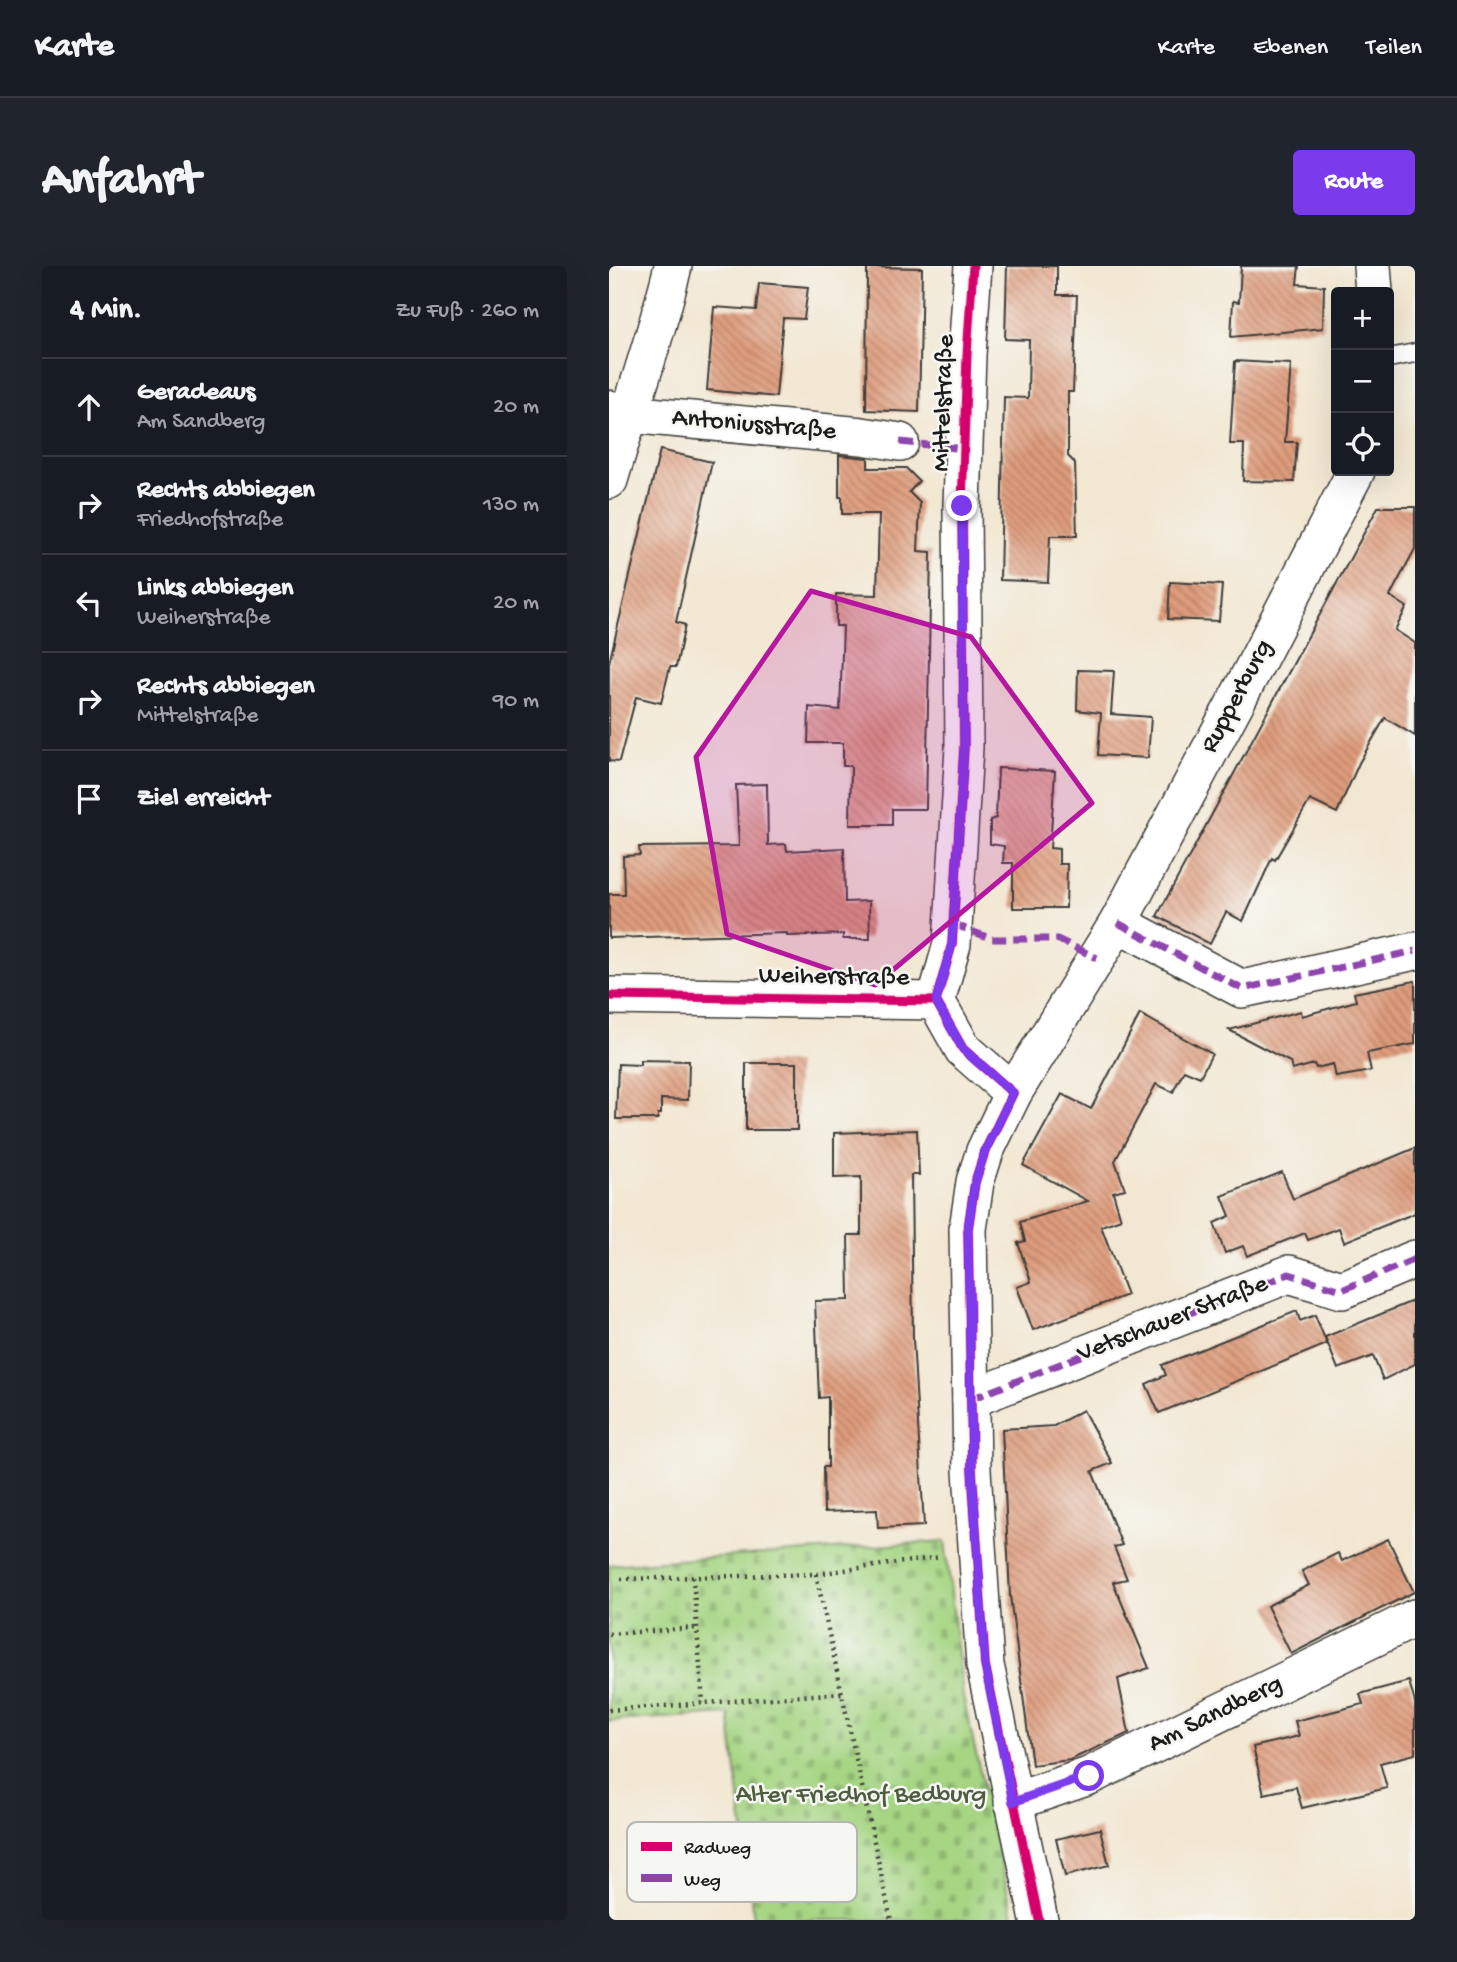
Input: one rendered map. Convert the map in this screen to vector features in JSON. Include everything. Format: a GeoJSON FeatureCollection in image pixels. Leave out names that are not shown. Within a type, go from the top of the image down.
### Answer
{"type":"FeatureCollection","features":[{"type":"Feature","properties":{"kind":"street"},"geometry":{"type":"LineString","coordinates":[[609,480],[618,411],[660,321],[673,266]]}},
{"type":"Feature","properties":{"kind":"street","name":"Mittelstraße"},"geometry":{"type":"LineString","coordinates":[[936,1001],[952,944],[964,748],[962,506],[973,266]]}},
{"type":"Feature","properties":{"kind":"street"},"geometry":{"type":"LineString","coordinates":[[1372,266],[1374,287]]}},
{"type":"Feature","properties":{"kind":"street","name":"Antoniusstraße"},"geometry":{"type":"LineString","coordinates":[[618,411],[900,442]]}},
{"type":"Feature","properties":{"kind":"street","name":"Rupperburg"},"geometry":{"type":"LineString","coordinates":[[1039,1920],[985,1665],[972,1470],[968,1229],[975,1182],[985,1151],[1013,1093],[1118,922],[1353,476]]}},
{"type":"Feature","properties":{"kind":"street"},"geometry":{"type":"LineString","coordinates":[[1118,922],[1242,989],[1415,951]]}},
{"type":"Feature","properties":{"kind":"street","name":"Weiherstraße"},"geometry":{"type":"LineString","coordinates":[[609,996],[936,1001],[963,1049],[1013,1093]]}},
{"type":"Feature","properties":{"kind":"street","name":"Vetschauer Straße"},"geometry":{"type":"LineString","coordinates":[[971,1399],[1289,1274],[1342,1290],[1415,1259]]}},
{"type":"Feature","properties":{"kind":"street","name":"Am Sandberg"},"geometry":{"type":"LineString","coordinates":[[1013,1802],[1089,1776],[1415,1618]]}},
{"type":"Feature","properties":{"kind":"lane"},"geometry":{"type":"LineString","coordinates":[[1394,357],[1415,353]]}},
{"type":"Feature","properties":{"kind":"path"},"geometry":{"type":"LineString","coordinates":[[621,1579],[816,1574],[977,1554]]}},
{"type":"Feature","properties":{"kind":"path"},"geometry":{"type":"LineString","coordinates":[[816,1574],[891,1920]]}},
{"type":"Feature","properties":{"kind":"path"},"geometry":{"type":"LineString","coordinates":[[692,1577],[703,1703]]}},
{"type":"Feature","properties":{"kind":"path"},"geometry":{"type":"LineString","coordinates":[[609,1634],[696,1628]]}},
{"type":"Feature","properties":{"kind":"path"},"geometry":{"type":"LineString","coordinates":[[609,1710],[842,1693]]}},
{"type":"Feature","properties":{"kind":"highlighted area"},"geometry":{"type":"Polygon","coordinates":[[[811,591],[971,637],[1092,803],[875,985],[727,934],[696,757],[811,591]]]}},
{"type":"Feature","properties":{"kind":"green space","name":"Alter Friedhof Bedburg"},"geometry":{"type":"Polygon","coordinates":[[[945,1541],[963,1697],[1014,1920],[754,1920],[752,1902],[857,1902],[857,1822],[742,1822],[729,1714],[609,1721],[609,1565],[945,1541]]]}},
{"type":"Feature","properties":{"kind":"building"},"geometry":{"type":"Polygon","coordinates":[[[1007,266],[1057,266],[1057,295],[1077,295],[1073,392],[1068,392],[1068,456],[1075,463],[1077,536],[1050,536],[1048,582],[1000,580],[1004,397],[1028,398],[1029,340],[1005,339],[1007,266]]]}},
{"type":"Feature","properties":{"kind":"building"},"geometry":{"type":"Polygon","coordinates":[[[1241,266],[1299,266],[1297,284],[1324,286],[1323,328],[1231,337],[1233,301],[1239,302],[1241,266]]]}},
{"type":"Feature","properties":{"kind":"building"},"geometry":{"type":"Polygon","coordinates":[[[867,267],[922,268],[919,412],[866,410],[867,267]]]}},
{"type":"Feature","properties":{"kind":"building"},"geometry":{"type":"Polygon","coordinates":[[[759,283],[808,287],[804,319],[783,318],[776,397],[707,390],[714,307],[756,310],[759,283]]]}},
{"type":"Feature","properties":{"kind":"building"},"geometry":{"type":"Polygon","coordinates":[[[1235,361],[1291,364],[1285,442],[1297,442],[1294,482],[1243,481],[1244,444],[1230,444],[1235,361]]]}},
{"type":"Feature","properties":{"kind":"building"},"geometry":{"type":"Polygon","coordinates":[[[660,450],[712,462],[676,622],[685,625],[676,667],[670,667],[661,703],[636,697],[619,762],[609,761],[609,663],[660,450]]]}},
{"type":"Feature","properties":{"kind":"building"},"geometry":{"type":"Polygon","coordinates":[[[839,455],[868,458],[868,468],[906,468],[919,481],[909,492],[920,503],[918,551],[931,552],[926,809],[892,809],[892,825],[850,825],[851,766],[843,766],[843,743],[808,743],[809,707],[840,710],[843,626],[836,626],[836,594],[877,595],[879,514],[842,514],[842,497],[839,497],[839,455]]]}},
{"type":"Feature","properties":{"kind":"building"},"geometry":{"type":"Polygon","coordinates":[[[1378,507],[1415,507],[1415,549],[1390,596],[1407,607],[1395,630],[1415,643],[1415,736],[1385,718],[1359,763],[1337,813],[1310,800],[1275,860],[1272,858],[1243,921],[1226,912],[1210,944],[1157,916],[1378,507]]]}},
{"type":"Feature","properties":{"kind":"building"},"geometry":{"type":"Polygon","coordinates":[[[1170,582],[1222,585],[1219,621],[1168,619],[1170,582]]]}},
{"type":"Feature","properties":{"kind":"building"},"geometry":{"type":"Polygon","coordinates":[[[1078,670],[1114,671],[1111,714],[1151,717],[1148,758],[1098,755],[1101,713],[1077,710],[1078,670]]]}},
{"type":"Feature","properties":{"kind":"building"},"geometry":{"type":"Polygon","coordinates":[[[998,768],[1055,771],[1050,848],[1059,849],[1059,864],[1067,864],[1066,908],[1013,908],[1013,863],[1003,863],[1004,846],[990,844],[990,820],[996,818],[998,768]]]}},
{"type":"Feature","properties":{"kind":"building"},"geometry":{"type":"Polygon","coordinates":[[[767,784],[768,845],[786,844],[787,851],[844,848],[845,902],[869,901],[870,939],[843,939],[843,934],[787,936],[787,933],[609,938],[609,894],[624,894],[623,856],[640,855],[639,847],[739,846],[736,785],[767,784]]]}},
{"type":"Feature","properties":{"kind":"building"},"geometry":{"type":"Polygon","coordinates":[[[1415,981],[1415,1044],[1367,1053],[1371,1071],[1336,1077],[1333,1064],[1316,1068],[1314,1064],[1292,1070],[1290,1062],[1229,1030],[1301,1011],[1302,1016],[1356,1001],[1354,993],[1415,981]]]}},
{"type":"Feature","properties":{"kind":"building"},"geometry":{"type":"Polygon","coordinates":[[[1140,1014],[1212,1054],[1200,1077],[1184,1070],[1173,1092],[1156,1084],[1115,1161],[1125,1189],[1113,1192],[1121,1219],[1101,1226],[1127,1295],[1033,1330],[1017,1287],[1031,1282],[1018,1243],[1025,1241],[1020,1222],[1088,1201],[1023,1165],[1062,1094],[1091,1109],[1140,1014]]]}},
{"type":"Feature","properties":{"kind":"building"},"geometry":{"type":"Polygon","coordinates":[[[640,1060],[689,1061],[688,1100],[661,1099],[661,1114],[658,1114],[658,1119],[616,1119],[618,1064],[640,1065],[640,1060]]]}},
{"type":"Feature","properties":{"kind":"building"},"geometry":{"type":"Polygon","coordinates":[[[746,1063],[797,1063],[797,1130],[746,1130],[746,1063]]]}},
{"type":"Feature","properties":{"kind":"building"},"geometry":{"type":"Polygon","coordinates":[[[917,1130],[919,1175],[911,1175],[913,1339],[924,1526],[878,1528],[877,1510],[824,1512],[823,1467],[828,1467],[828,1397],[819,1398],[815,1301],[849,1300],[848,1235],[861,1235],[861,1177],[834,1178],[834,1133],[917,1130]]]}},
{"type":"Feature","properties":{"kind":"building"},"geometry":{"type":"Polygon","coordinates":[[[1415,1148],[1415,1213],[1344,1242],[1339,1228],[1308,1240],[1305,1233],[1247,1256],[1243,1246],[1225,1253],[1214,1223],[1230,1216],[1222,1196],[1282,1172],[1293,1199],[1415,1148]]]}},
{"type":"Feature","properties":{"kind":"building"},"geometry":{"type":"Polygon","coordinates":[[[1415,1300],[1415,1364],[1383,1380],[1373,1356],[1338,1369],[1325,1337],[1415,1300]]]}},
{"type":"Feature","properties":{"kind":"building"},"geometry":{"type":"Polygon","coordinates":[[[1297,1311],[1300,1321],[1315,1315],[1327,1344],[1159,1413],[1146,1384],[1166,1375],[1162,1365],[1297,1311]]]}},
{"type":"Feature","properties":{"kind":"building"},"geometry":{"type":"Polygon","coordinates":[[[1083,1410],[1112,1463],[1092,1471],[1122,1545],[1114,1547],[1127,1579],[1113,1582],[1149,1668],[1118,1679],[1129,1733],[1070,1760],[1032,1765],[1010,1596],[1002,1429],[1054,1426],[1083,1410]]]}},
{"type":"Feature","properties":{"kind":"building"},"geometry":{"type":"Polygon","coordinates":[[[1388,1539],[1414,1592],[1291,1654],[1267,1606],[1309,1585],[1302,1571],[1338,1553],[1342,1561],[1388,1539]]]}},
{"type":"Feature","properties":{"kind":"building"},"geometry":{"type":"Polygon","coordinates":[[[1409,1681],[1415,1703],[1415,1754],[1380,1763],[1387,1788],[1302,1808],[1296,1787],[1264,1794],[1253,1747],[1299,1736],[1295,1721],[1363,1704],[1360,1694],[1409,1681]]]}},
{"type":"Feature","properties":{"kind":"building"},"geometry":{"type":"Polygon","coordinates":[[[1100,1829],[1109,1865],[1065,1876],[1056,1839],[1100,1829]]]}},
{"type":"Feature","properties":{"kind":"marked path"},"geometry":{"type":"LineString","coordinates":[[900,442],[964,449]]}},
{"type":"Feature","properties":{"kind":"marked path"},"geometry":{"type":"LineString","coordinates":[[1118,923],[1242,989],[1415,951]]}},
{"type":"Feature","properties":{"kind":"marked path"},"geometry":{"type":"LineString","coordinates":[[953,924],[992,939],[1057,939],[1097,958]]}},
{"type":"Feature","properties":{"kind":"marked path"},"geometry":{"type":"LineString","coordinates":[[971,1399],[1289,1274],[1342,1290],[1415,1259]]}},
{"type":"Feature","properties":{"kind":"cycle path"},"geometry":{"type":"LineString","coordinates":[[936,1001],[952,944],[964,748],[962,506],[973,266]]}},
{"type":"Feature","properties":{"kind":"cycle path"},"geometry":{"type":"LineString","coordinates":[[609,996],[936,1001],[963,1049],[1013,1093],[985,1151],[975,1182],[968,1229],[972,1470],[985,1665],[1039,1920]]}},
{"type":"Feature","properties":{"kind":"route"},"geometry":{"type":"LineString","coordinates":[[962,506],[964,748],[952,944],[936,1001],[963,1049],[1013,1093],[985,1151],[975,1182],[968,1229],[972,1470],[985,1665],[1013,1802],[1089,1776]]}}]}
